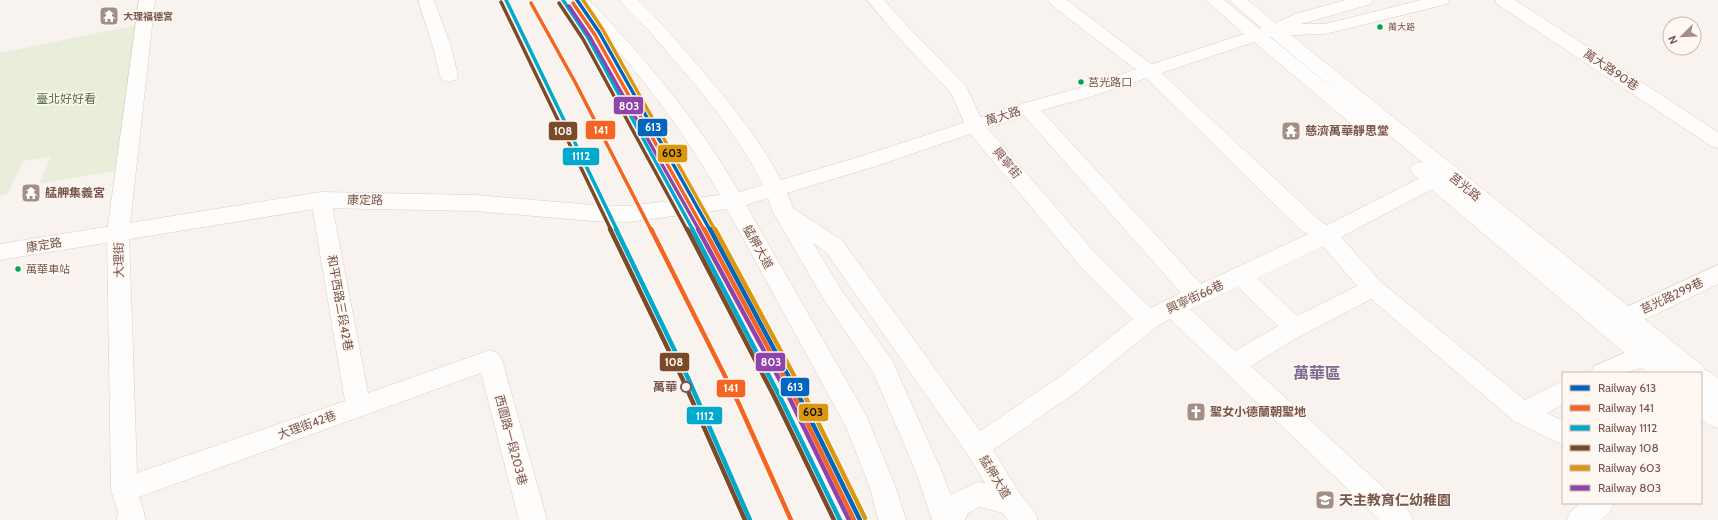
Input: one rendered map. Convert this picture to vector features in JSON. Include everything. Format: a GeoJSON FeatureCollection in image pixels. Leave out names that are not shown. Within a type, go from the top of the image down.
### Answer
{"type":"FeatureCollection","features":[{"type":"Feature","properties":{"kind":"street","name":"大理街"},"geometry":{"type":"LineString","coordinates":[[132,520],[124,490],[118,233],[147,0]]}},
{"type":"Feature","properties":{"kind":"street"},"geometry":{"type":"LineString","coordinates":[[426,0],[442,47],[449,76]]}},
{"type":"Feature","properties":{"kind":"street","name":"艋舺大道"},"geometry":{"type":"LineString","coordinates":[[580,0],[619,41],[667,99],[715,168],[857,423],[883,488],[892,520]]}},
{"type":"Feature","properties":{"kind":"street"},"geometry":{"type":"LineString","coordinates":[[628,0],[648,19],[737,124],[761,160],[775,188],[784,212],[832,294],[883,367],[929,472],[946,520]]}},
{"type":"Feature","properties":{"kind":"street","name":"興寧街"},"geometry":{"type":"LineString","coordinates":[[875,0],[904,33],[959,90],[975,126],[1089,261],[1148,320]]}},
{"type":"Feature","properties":{"kind":"street"},"geometry":{"type":"LineString","coordinates":[[1056,0],[1149,71],[1306,220],[1326,235],[1373,288],[1523,413],[1562,433]]}},
{"type":"Feature","properties":{"kind":"street","name":"莒光路"},"geometry":{"type":"LineString","coordinates":[[1214,0],[1264,32],[1693,372]]}},
{"type":"Feature","properties":{"kind":"street","name":"莒光路"},"geometry":{"type":"LineString","coordinates":[[1237,0],[1264,32],[1433,180],[1664,372]]}},
{"type":"Feature","properties":{"kind":"street","name":"萬大路"},"geometry":{"type":"LineString","coordinates":[[733,201],[869,161],[1028,108],[1083,93],[1264,32],[1301,18],[1365,0]]}},
{"type":"Feature","properties":{"kind":"street","name":"萬大路"},"geometry":{"type":"LineString","coordinates":[[1264,32],[1324,30],[1441,0]]}},
{"type":"Feature","properties":{"kind":"street","name":"萬大路90巷"},"geometry":{"type":"LineString","coordinates":[[1503,0],[1718,141]]}},
{"type":"Feature","properties":{"kind":"street"},"geometry":{"type":"LineString","coordinates":[[1028,108],[1197,295]]}},
{"type":"Feature","properties":{"kind":"street","name":"興寧街66巷"},"geometry":{"type":"LineString","coordinates":[[977,447],[1070,383],[1148,320],[1197,295],[1241,276],[1326,235],[1433,180]]}},
{"type":"Feature","properties":{"kind":"street","name":"康定路"},"geometry":{"type":"LineString","coordinates":[[0,252],[321,200],[475,203],[593,213],[628,214],[733,201]]}},
{"type":"Feature","properties":{"kind":"street","name":"和平西路三段42巷"},"geometry":{"type":"LineString","coordinates":[[321,200],[358,406]]}},
{"type":"Feature","properties":{"kind":"street","name":"艋舺大道"},"geometry":{"type":"LineString","coordinates":[[784,212],[834,246],[977,447],[1018,512]]}},
{"type":"Feature","properties":{"kind":"street","name":"莒光路299巷"},"geometry":{"type":"LineString","coordinates":[[1626,318],[1718,274]]}},
{"type":"Feature","properties":{"kind":"street"},"geometry":{"type":"LineString","coordinates":[[1241,276],[1295,328]]}},
{"type":"Feature","properties":{"kind":"street"},"geometry":{"type":"LineString","coordinates":[[1234,365],[1253,351],[1373,288]]}},
{"type":"Feature","properties":{"kind":"street"},"geometry":{"type":"LineString","coordinates":[[1173,308],[1399,520]]}},
{"type":"Feature","properties":{"kind":"street"},"geometry":{"type":"LineString","coordinates":[[1605,372],[1643,354]]}},
{"type":"Feature","properties":{"kind":"street","name":"大理街42巷"},"geometry":{"type":"LineString","coordinates":[[124,490],[490,360]]}},
{"type":"Feature","properties":{"kind":"street","name":"西園路一段203巷"},"geometry":{"type":"LineString","coordinates":[[490,360],[533,520]]}},
{"type":"Feature","properties":{"kind":"street"},"geometry":{"type":"LineString","coordinates":[[1702,380],[1718,393]]}},
{"type":"Feature","properties":{"kind":"street"},"geometry":{"type":"LineString","coordinates":[[1523,413],[1562,393]]}},
{"type":"Feature","properties":{"kind":"street"},"geometry":{"type":"LineString","coordinates":[[1702,404],[1718,417]]}},
{"type":"Feature","properties":{"kind":"street","name":"艋舺大道"},"geometry":{"type":"LineString","coordinates":[[951,520],[959,504],[978,494],[1018,512]]}},
{"type":"Feature","properties":{"kind":"street"},"geometry":{"type":"LineString","coordinates":[[1581,520],[1600,504]]}},
{"type":"Feature","properties":{"kind":"green space","name":"臺北好好看"},"geometry":{"type":"Polygon","coordinates":[[[136,25],[115,171],[39,184],[51,157],[23,161],[8,194],[0,196],[0,53],[136,25]]]}},
{"type":"Feature","properties":{"kind":"rail line","name":"1112"},"geometry":{"type":"LineString","coordinates":[[506,0],[688,378],[750,520]]}},
{"type":"Feature","properties":{"kind":"rail line","name":"1112"},"geometry":{"type":"LineString","coordinates":[[563,0],[587,36],[718,276],[811,458],[840,520]]}},
{"type":"Feature","properties":{"kind":"rail line","name":"613"},"geometry":{"type":"LineString","coordinates":[[577,0],[599,32],[734,273],[799,396],[860,520]]}},
{"type":"Feature","properties":{"kind":"rail line","name":"603"},"geometry":{"type":"LineString","coordinates":[[583,0],[603,30],[772,332],[835,455],[865,518]]}},
{"type":"Feature","properties":{"kind":"rail line","name":"108"},"geometry":{"type":"LineString","coordinates":[[501,2],[683,380],[745,520]]}},
{"type":"Feature","properties":{"kind":"rail line","name":"141"},"geometry":{"type":"LineString","coordinates":[[531,3],[589,108],[739,404],[791,520]]}},
{"type":"Feature","properties":{"kind":"rail line","name":"108"},"geometry":{"type":"LineString","coordinates":[[559,3],[583,39],[713,277],[775,398],[834,520]]}},
{"type":"Feature","properties":{"kind":"rail line","name":"141"},"geometry":{"type":"LineString","coordinates":[[573,3],[595,35],[762,335],[825,458],[854,520]]}},
{"type":"Feature","properties":{"kind":"rail line","name":"803"},"geometry":{"type":"LineString","coordinates":[[569,6],[590,37],[757,336],[820,458],[849,520]]}},
{"type":"Feature","properties":{"kind":"place","name":"大理福德宮"},"geometry":{"type":"Point","coordinates":[109,16]}},
{"type":"Feature","properties":{"kind":"place","name":"萬大路"},"geometry":{"type":"Point","coordinates":[1380,27]}},
{"type":"Feature","properties":{"kind":"place","name":"莒光路口"},"geometry":{"type":"Point","coordinates":[1081,82]}},
{"type":"Feature","properties":{"kind":"place","name":"慈濟萬華靜思堂"},"geometry":{"type":"Point","coordinates":[1291,131]}},
{"type":"Feature","properties":{"kind":"place","name":"艋舺集義宮"},"geometry":{"type":"Point","coordinates":[31,193]}},
{"type":"Feature","properties":{"kind":"place","name":"萬華車站"},"geometry":{"type":"Point","coordinates":[18,269]}},
{"type":"Feature","properties":{"kind":"place","name":"萬華"},"geometry":{"type":"Point","coordinates":[686,387]}},
{"type":"Feature","properties":{"kind":"place","name":"聖女小德蘭朝聖地"},"geometry":{"type":"Point","coordinates":[1196,412]}},
{"type":"Feature","properties":{"kind":"place","name":"天主教育仁幼稚園"},"geometry":{"type":"Point","coordinates":[1325,500]}},
{"type":"Feature","properties":{"kind":"district","name":"萬華區"},"geometry":{"type":"Point","coordinates":[1317,373]}}]}
